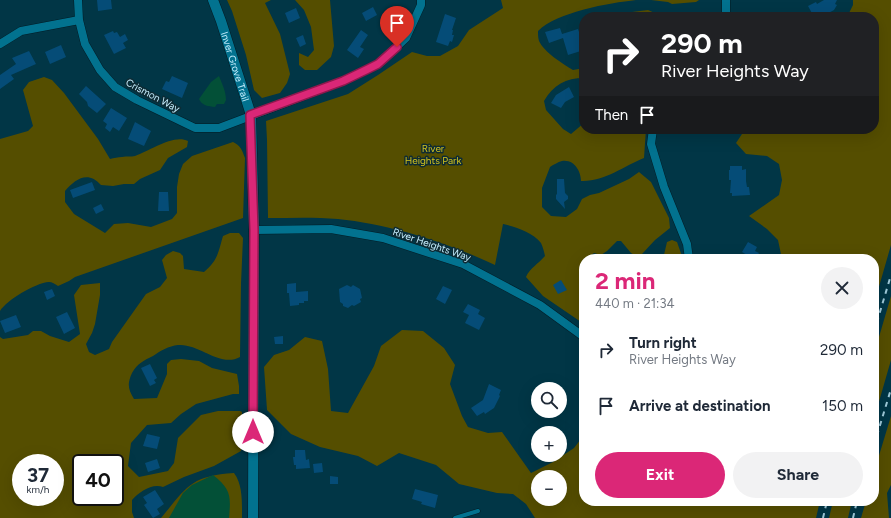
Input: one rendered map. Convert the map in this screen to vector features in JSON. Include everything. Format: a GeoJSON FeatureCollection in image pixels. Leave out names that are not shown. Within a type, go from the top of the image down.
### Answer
{"type":"FeatureCollection","features":[{"type":"Feature","properties":{"kind":"street","name":"Crismon Way"},"geometry":{"type":"LineString","coordinates":[[78,0],[79,20],[85,44],[100,70],[115,87],[137,100],[195,128],[219,128],[250,115]]}},
{"type":"Feature","properties":{"kind":"street","name":"Inver Grove Trail"},"geometry":{"type":"LineString","coordinates":[[213,0],[250,115],[254,230],[253,518]]}},
{"type":"Feature","properties":{"kind":"street"},"geometry":{"type":"LineString","coordinates":[[250,115],[343,81],[378,64],[406,38],[421,0]]}},
{"type":"Feature","properties":{"kind":"street"},"geometry":{"type":"LineString","coordinates":[[726,0],[726,12]]}},
{"type":"Feature","properties":{"kind":"street"},"geometry":{"type":"LineString","coordinates":[[0,44],[21,31],[79,20]]}},
{"type":"Feature","properties":{"kind":"street"},"geometry":{"type":"LineString","coordinates":[[652,134],[651,144],[664,187],[687,244],[688,254]]}},
{"type":"Feature","properties":{"kind":"street","name":"River Heights Way"},"geometry":{"type":"LineString","coordinates":[[254,230],[331,229],[383,238],[463,264],[540,305],[579,333]]}},
{"type":"Feature","properties":{"kind":"lane"},"geometry":{"type":"LineString","coordinates":[[455,518],[478,510]]}},
{"type":"Feature","properties":{"kind":"green space"},"geometry":{"type":"Polygon","coordinates":[[[227,0],[271,0],[265,3],[280,34],[290,74],[287,83],[280,93],[262,98],[254,90],[246,55],[227,0]]]}},
{"type":"Feature","properties":{"kind":"green space"},"geometry":{"type":"Polygon","coordinates":[[[295,0],[330,0],[334,46],[331,57],[317,70],[305,70],[299,65],[299,53],[308,57],[314,50],[311,27],[304,10],[295,0]]]}},
{"type":"Feature","properties":{"kind":"green space","name":"River Heights Park"},"geometry":{"type":"Polygon","coordinates":[[[501,0],[636,0],[612,3],[570,14],[547,24],[538,31],[539,40],[545,49],[573,70],[579,69],[579,78],[571,79],[556,87],[544,101],[546,110],[563,129],[571,134],[579,127],[579,134],[646,134],[644,158],[598,179],[581,181],[580,173],[576,166],[566,161],[562,161],[550,167],[542,188],[542,207],[551,216],[566,217],[577,209],[582,199],[629,179],[639,172],[651,182],[669,218],[670,228],[655,240],[642,254],[633,254],[621,241],[617,241],[602,254],[579,254],[579,321],[543,296],[526,277],[545,256],[541,243],[533,236],[518,228],[503,224],[495,265],[438,242],[377,225],[329,218],[268,218],[266,121],[348,94],[412,52],[427,56],[440,56],[458,46],[469,30],[503,8],[501,0]]]}},
{"type":"Feature","properties":{"kind":"green space"},"geometry":{"type":"Polygon","coordinates":[[[651,0],[699,0],[696,2],[672,4],[668,2],[651,0]]]}},
{"type":"Feature","properties":{"kind":"green space"},"geometry":{"type":"Polygon","coordinates":[[[853,0],[891,0],[891,245],[879,287],[879,254],[781,254],[778,240],[767,229],[749,216],[779,195],[782,180],[779,164],[767,156],[746,154],[736,143],[742,134],[879,134],[879,12],[850,12],[853,5],[853,0]]]}},
{"type":"Feature","properties":{"kind":"green space"},"geometry":{"type":"Polygon","coordinates":[[[648,10],[653,12],[632,12],[648,10]]]}},
{"type":"Feature","properties":{"kind":"green space"},"geometry":{"type":"Polygon","coordinates":[[[44,77],[52,80],[64,93],[98,139],[110,159],[135,156],[169,141],[182,139],[188,141],[187,147],[168,158],[160,170],[140,179],[134,184],[113,186],[101,185],[96,180],[87,177],[77,180],[65,191],[65,202],[74,214],[105,233],[114,224],[128,223],[151,227],[172,219],[177,213],[177,187],[179,174],[183,164],[192,156],[233,142],[241,148],[245,158],[243,218],[75,277],[58,286],[49,282],[36,285],[15,297],[0,311],[0,139],[28,131],[33,126],[23,90],[29,82],[44,77]]]}},
{"type":"Feature","properties":{"kind":"green space"},"geometry":{"type":"Polygon","coordinates":[[[230,233],[239,233],[243,238],[240,357],[232,360],[217,358],[186,345],[171,346],[139,365],[132,373],[129,380],[129,386],[130,392],[134,399],[157,398],[167,374],[167,364],[171,360],[181,359],[199,361],[212,368],[237,374],[239,394],[233,394],[196,404],[171,423],[147,425],[131,443],[128,466],[139,477],[168,471],[174,463],[178,438],[201,415],[218,411],[242,412],[241,451],[214,466],[184,477],[163,487],[154,486],[142,491],[132,500],[132,512],[134,518],[0,518],[0,337],[3,339],[28,335],[33,331],[41,331],[50,336],[69,342],[80,334],[74,295],[81,285],[100,283],[100,295],[95,324],[86,344],[89,352],[95,355],[109,349],[112,342],[146,294],[160,287],[167,278],[162,260],[166,255],[173,251],[180,253],[183,256],[184,269],[204,272],[215,260],[223,236],[230,233]]]}},
{"type":"Feature","properties":{"kind":"green space"},"geometry":{"type":"Polygon","coordinates":[[[672,240],[677,242],[681,254],[664,254],[667,242],[672,240]]]}},
{"type":"Feature","properties":{"kind":"green space"},"geometry":{"type":"Polygon","coordinates":[[[891,296],[891,360],[879,402],[879,337],[891,296]]]}},
{"type":"Feature","properties":{"kind":"green space"},"geometry":{"type":"Polygon","coordinates":[[[402,330],[423,331],[444,348],[455,365],[450,384],[462,416],[468,427],[488,433],[502,432],[531,473],[531,506],[567,506],[567,470],[537,470],[553,462],[567,462],[567,453],[574,448],[579,442],[579,506],[819,506],[816,518],[535,518],[526,504],[513,494],[497,493],[459,484],[436,465],[399,453],[377,466],[358,456],[320,447],[291,434],[267,410],[264,367],[274,355],[289,350],[305,337],[322,341],[328,369],[331,411],[348,413],[374,366],[381,346],[402,330]]]}},
{"type":"Feature","properties":{"kind":"green space"},"geometry":{"type":"Polygon","coordinates":[[[891,416],[891,485],[887,493],[889,518],[861,518],[865,506],[879,506],[879,456],[891,416]]]}},
{"type":"Feature","properties":{"kind":"green space"},"geometry":{"type":"Polygon","coordinates":[[[234,473],[239,483],[242,500],[242,518],[161,518],[177,498],[198,480],[234,473]]]}},
{"type":"Feature","properties":{"kind":"green space"},"geometry":{"type":"Polygon","coordinates":[[[832,506],[851,506],[848,518],[829,518],[832,506]]]}},
{"type":"Feature","properties":{"kind":"shaded area"},"geometry":{"type":"Polygon","coordinates":[[[219,76],[224,88],[226,100],[224,104],[217,104],[215,107],[208,106],[199,99],[211,82],[219,76]]]}},
{"type":"Feature","properties":{"kind":"shaded area"},"geometry":{"type":"Polygon","coordinates":[[[213,475],[226,489],[230,498],[229,518],[169,518],[183,493],[192,485],[213,475]]]}},
{"type":"Feature","properties":{"kind":"building"},"geometry":{"type":"Polygon","coordinates":[[[97,0],[111,0],[112,9],[98,11],[97,0]]]}},
{"type":"Feature","properties":{"kind":"building"},"geometry":{"type":"Polygon","coordinates":[[[824,0],[837,0],[835,4],[837,5],[834,10],[830,12],[811,12],[808,6],[816,2],[817,4],[824,0]]]}},
{"type":"Feature","properties":{"kind":"building"},"geometry":{"type":"Polygon","coordinates":[[[373,7],[377,15],[366,21],[362,13],[373,7]]]}},
{"type":"Feature","properties":{"kind":"building"},"geometry":{"type":"Polygon","coordinates":[[[296,8],[300,18],[289,23],[285,13],[296,8]]]}},
{"type":"Feature","properties":{"kind":"building"},"geometry":{"type":"Polygon","coordinates":[[[445,14],[456,18],[452,30],[452,35],[454,35],[452,42],[450,41],[448,46],[436,42],[445,14]]]}},
{"type":"Feature","properties":{"kind":"building"},"geometry":{"type":"Polygon","coordinates":[[[560,28],[562,34],[578,29],[579,52],[568,55],[563,38],[549,43],[545,32],[560,28]]]}},
{"type":"Feature","properties":{"kind":"building"},"geometry":{"type":"Polygon","coordinates":[[[361,30],[368,35],[360,47],[364,49],[358,58],[347,50],[361,30]]]}},
{"type":"Feature","properties":{"kind":"building"},"geometry":{"type":"Polygon","coordinates":[[[113,31],[114,33],[117,32],[120,37],[125,34],[128,40],[123,43],[126,48],[114,54],[104,35],[113,31]]]}},
{"type":"Feature","properties":{"kind":"building"},"geometry":{"type":"Polygon","coordinates":[[[303,35],[306,44],[300,47],[296,38],[303,35]]]}},
{"type":"Feature","properties":{"kind":"building"},"geometry":{"type":"Polygon","coordinates":[[[61,45],[66,57],[50,64],[45,52],[61,45]]]}},
{"type":"Feature","properties":{"kind":"building"},"geometry":{"type":"Polygon","coordinates":[[[29,51],[36,64],[11,75],[14,79],[0,89],[0,75],[16,64],[12,58],[29,51]]]}},
{"type":"Feature","properties":{"kind":"building"},"geometry":{"type":"Polygon","coordinates":[[[172,76],[188,83],[182,98],[162,89],[166,81],[169,82],[172,76]]]}},
{"type":"Feature","properties":{"kind":"building"},"geometry":{"type":"Polygon","coordinates":[[[86,86],[106,104],[97,113],[88,106],[87,102],[79,94],[86,86]]]}},
{"type":"Feature","properties":{"kind":"building"},"geometry":{"type":"Polygon","coordinates":[[[569,87],[574,97],[565,102],[561,108],[551,103],[556,95],[569,87]]]}},
{"type":"Feature","properties":{"kind":"building"},"geometry":{"type":"Polygon","coordinates":[[[111,108],[127,118],[119,131],[113,127],[110,132],[105,128],[107,124],[103,121],[111,108]]]}},
{"type":"Feature","properties":{"kind":"building"},"geometry":{"type":"Polygon","coordinates":[[[135,122],[151,131],[144,146],[128,139],[135,122]]]}},
{"type":"Feature","properties":{"kind":"building"},"geometry":{"type":"Polygon","coordinates":[[[730,166],[742,166],[742,170],[746,169],[746,181],[747,187],[749,187],[750,195],[732,196],[732,193],[730,193],[731,180],[729,180],[730,166]]]}},
{"type":"Feature","properties":{"kind":"building"},"geometry":{"type":"Polygon","coordinates":[[[557,179],[564,179],[565,193],[568,196],[568,199],[564,202],[565,209],[556,199],[557,179]]]}},
{"type":"Feature","properties":{"kind":"building"},"geometry":{"type":"Polygon","coordinates":[[[92,182],[95,190],[73,198],[70,190],[92,182]]]}},
{"type":"Feature","properties":{"kind":"building"},"geometry":{"type":"Polygon","coordinates":[[[159,192],[168,192],[169,211],[158,211],[159,192]]]}},
{"type":"Feature","properties":{"kind":"building"},"geometry":{"type":"Polygon","coordinates":[[[101,204],[104,210],[96,214],[93,208],[101,204]]]}},
{"type":"Feature","properties":{"kind":"building"},"geometry":{"type":"Polygon","coordinates":[[[748,242],[757,247],[755,251],[759,253],[745,254],[742,252],[748,242]]]}},
{"type":"Feature","properties":{"kind":"building"},"geometry":{"type":"Polygon","coordinates":[[[561,280],[567,290],[558,294],[553,285],[561,280]]]}},
{"type":"Feature","properties":{"kind":"building"},"geometry":{"type":"Polygon","coordinates":[[[296,283],[296,292],[308,291],[308,301],[299,303],[299,305],[290,306],[289,293],[287,293],[287,284],[296,283]]]}},
{"type":"Feature","properties":{"kind":"building"},"geometry":{"type":"Polygon","coordinates":[[[347,285],[351,287],[353,285],[360,289],[362,298],[360,299],[361,302],[348,308],[343,306],[340,302],[339,289],[347,285]]]}},
{"type":"Feature","properties":{"kind":"building"},"geometry":{"type":"Polygon","coordinates":[[[443,286],[452,290],[445,304],[436,299],[443,286]]]}},
{"type":"Feature","properties":{"kind":"building"},"geometry":{"type":"Polygon","coordinates":[[[52,289],[55,296],[47,300],[44,292],[52,289]]]}},
{"type":"Feature","properties":{"kind":"building"},"geometry":{"type":"Polygon","coordinates":[[[468,304],[480,310],[478,314],[485,318],[479,330],[465,323],[469,315],[463,312],[468,304]]]}},
{"type":"Feature","properties":{"kind":"building"},"geometry":{"type":"Polygon","coordinates":[[[67,312],[75,328],[64,334],[56,317],[67,312]]]}},
{"type":"Feature","properties":{"kind":"building"},"geometry":{"type":"Polygon","coordinates":[[[16,315],[21,327],[5,333],[0,321],[16,315]]]}},
{"type":"Feature","properties":{"kind":"building"},"geometry":{"type":"Polygon","coordinates":[[[283,336],[283,344],[275,344],[274,337],[283,336]]]}},
{"type":"Feature","properties":{"kind":"building"},"geometry":{"type":"Polygon","coordinates":[[[150,364],[157,378],[154,380],[156,383],[150,386],[141,368],[150,364]]]}},
{"type":"Feature","properties":{"kind":"building"},"geometry":{"type":"Polygon","coordinates":[[[489,384],[501,390],[500,396],[494,408],[485,414],[484,412],[477,416],[471,408],[483,400],[489,384]]]}},
{"type":"Feature","properties":{"kind":"building"},"geometry":{"type":"Polygon","coordinates":[[[147,434],[160,437],[157,449],[143,446],[147,434]]]}},
{"type":"Feature","properties":{"kind":"building"},"geometry":{"type":"Polygon","coordinates":[[[295,450],[305,450],[306,460],[309,459],[310,468],[296,469],[293,457],[295,457],[295,450]]]}},
{"type":"Feature","properties":{"kind":"building"},"geometry":{"type":"Polygon","coordinates":[[[157,459],[160,468],[148,472],[145,463],[157,459]]]}},
{"type":"Feature","properties":{"kind":"building"},"geometry":{"type":"Polygon","coordinates":[[[322,463],[323,472],[314,473],[313,464],[322,463]]]}},
{"type":"Feature","properties":{"kind":"building"},"geometry":{"type":"Polygon","coordinates":[[[330,476],[338,477],[338,484],[330,484],[330,476]]]}},
{"type":"Feature","properties":{"kind":"building"},"geometry":{"type":"Polygon","coordinates":[[[415,489],[438,495],[435,508],[421,504],[422,502],[412,499],[415,489]]]}},
{"type":"Feature","properties":{"kind":"building"},"geometry":{"type":"Polygon","coordinates":[[[155,490],[164,504],[157,509],[160,514],[153,518],[144,505],[147,503],[143,497],[155,490]]]}},
{"type":"Feature","properties":{"kind":"railway"},"geometry":{"type":"LineString","coordinates":[[879,315],[891,275]]}},
{"type":"Feature","properties":{"kind":"railway"},"geometry":{"type":"LineString","coordinates":[[879,429],[891,389]]}},
{"type":"Feature","properties":{"kind":"railway"},"geometry":{"type":"LineString","coordinates":[[823,518],[826,506]]}},
{"type":"Feature","properties":{"kind":"railway"},"geometry":{"type":"LineString","coordinates":[[853,518],[856,506]]}},
{"type":"Feature","properties":{"kind":"route"},"geometry":{"type":"LineString","coordinates":[[253,432],[254,230],[250,115],[343,81],[378,64],[397,47]]}}]}
